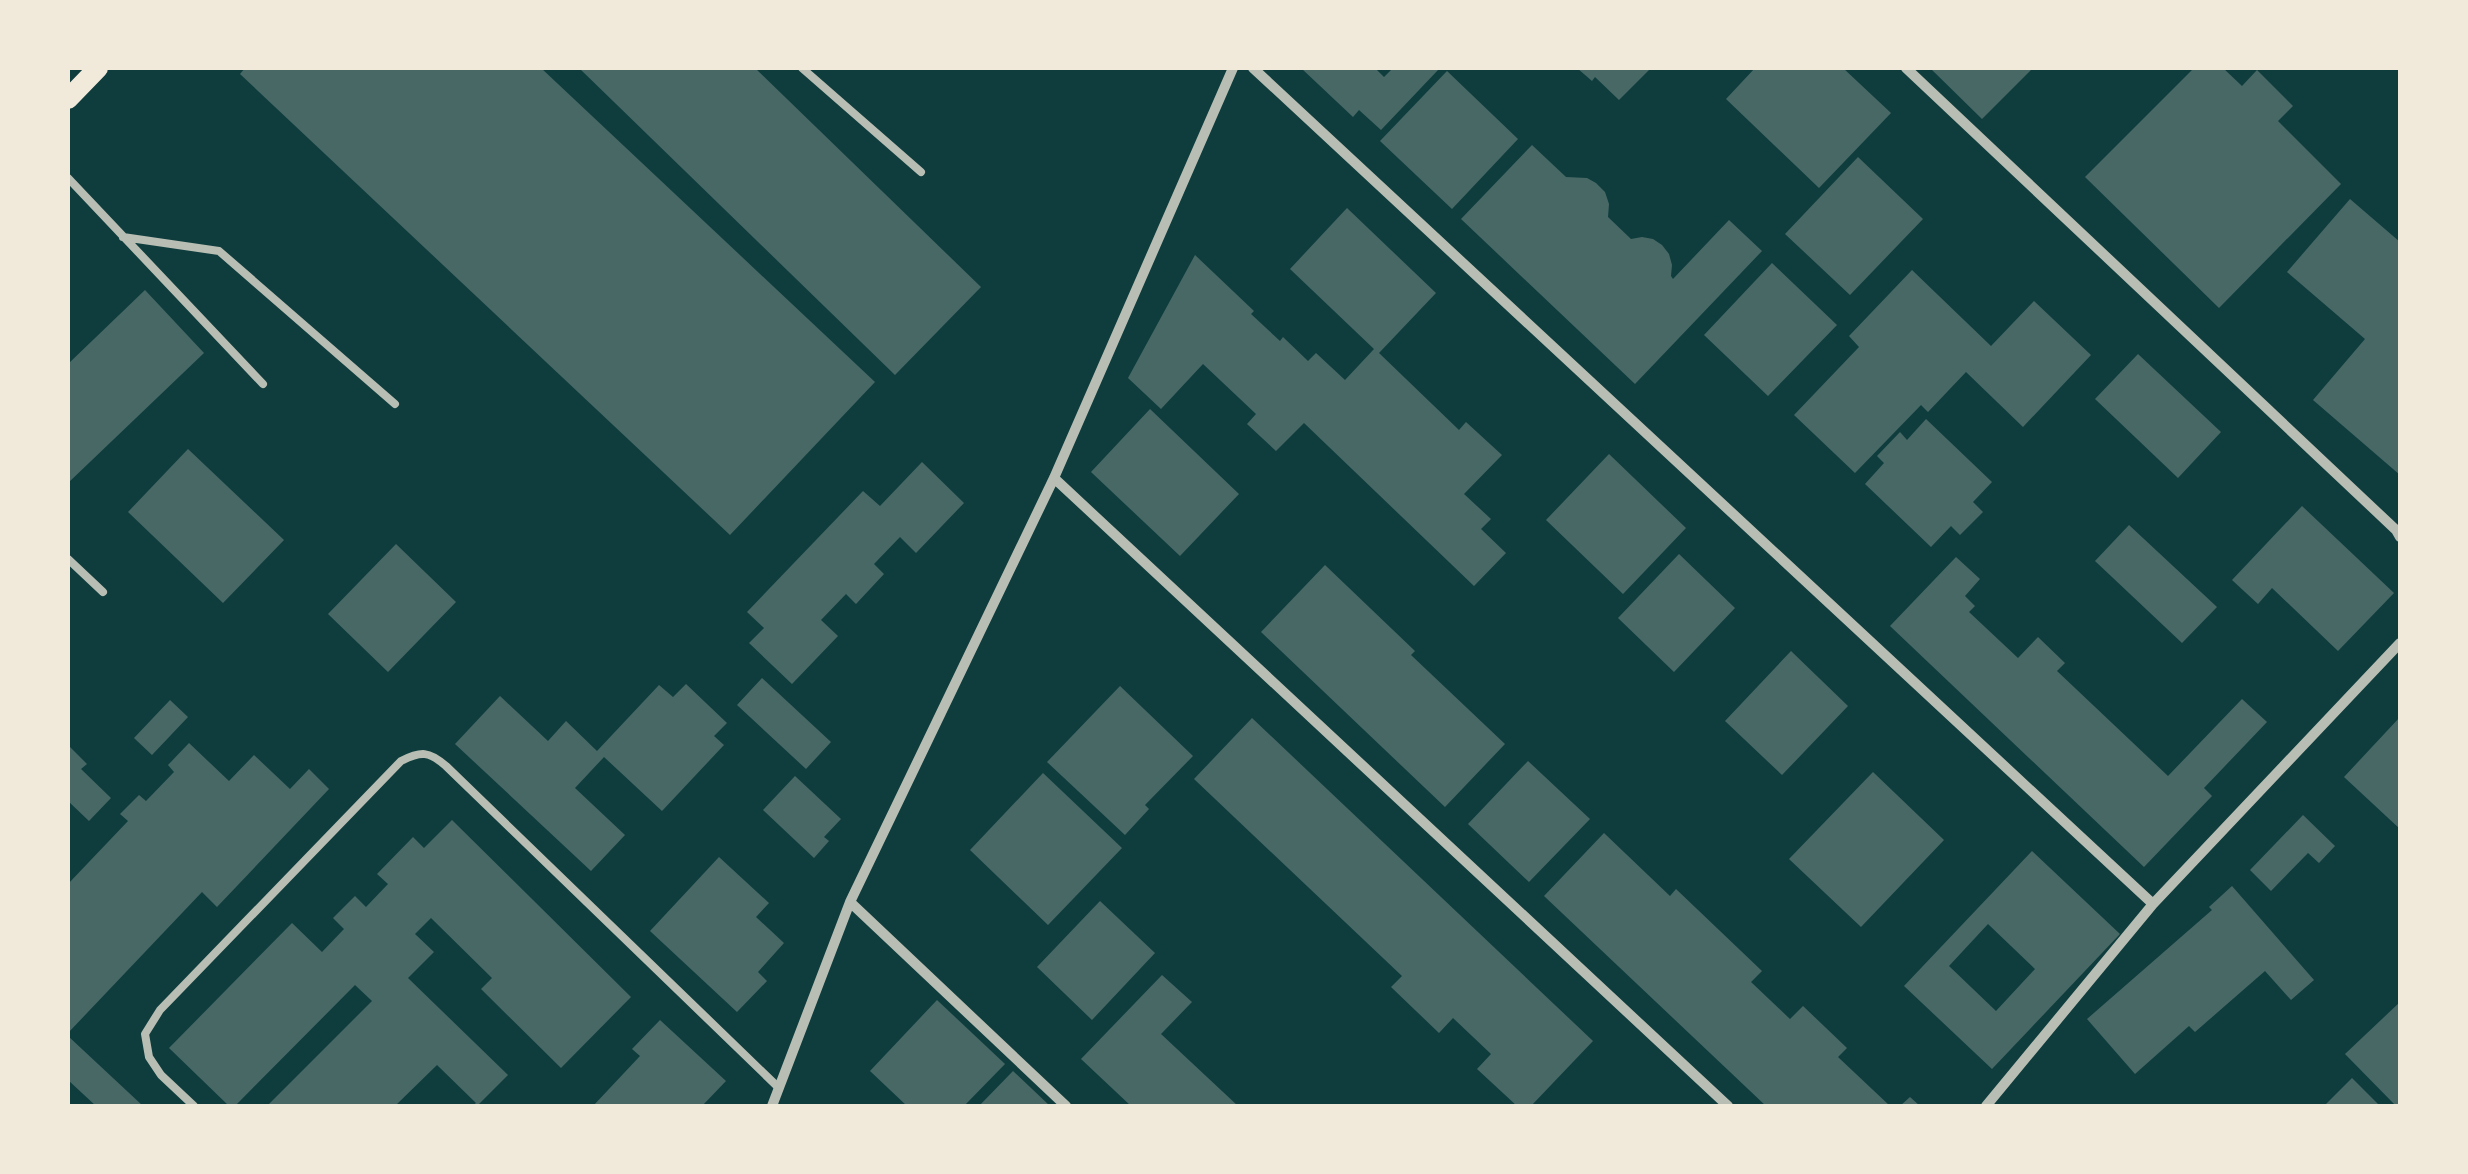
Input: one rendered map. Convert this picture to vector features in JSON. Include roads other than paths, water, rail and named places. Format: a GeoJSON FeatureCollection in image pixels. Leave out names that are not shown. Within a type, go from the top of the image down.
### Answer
{"type":"FeatureCollection","features":[{"type":"Feature","properties":{"kind":"main road"},"geometry":{"type":"LineString","coordinates":[[68,99],[98,68]]}},
{"type":"Feature","properties":{"kind":"street"},"geometry":{"type":"LineString","coordinates":[[772,1106],[850,902],[1054,478],[1233,68]]}},
{"type":"Feature","properties":{"kind":"street"},"geometry":{"type":"LineString","coordinates":[[1253,68],[2154,904]]}},
{"type":"Feature","properties":{"kind":"street"},"geometry":{"type":"LineString","coordinates":[[1906,68],[2400,537]]}},
{"type":"Feature","properties":{"kind":"street"},"geometry":{"type":"LineString","coordinates":[[1054,478],[1728,1106]]}},
{"type":"Feature","properties":{"kind":"street"},"geometry":{"type":"LineString","coordinates":[[1986,1106],[2154,904],[2400,642]]}},
{"type":"Feature","properties":{"kind":"street"},"geometry":{"type":"LineString","coordinates":[[850,902],[1066,1106]]}},
{"type":"Feature","properties":{"kind":"lane"},"geometry":{"type":"LineString","coordinates":[[802,68],[921,172]]}},
{"type":"Feature","properties":{"kind":"lane"},"geometry":{"type":"LineString","coordinates":[[68,178],[263,384]]}},
{"type":"Feature","properties":{"kind":"lane"},"geometry":{"type":"LineString","coordinates":[[123,237],[218,251],[394,404]]}},
{"type":"Feature","properties":{"kind":"lane"},"geometry":{"type":"LineString","coordinates":[[68,559],[103,592]]}},
{"type":"Feature","properties":{"kind":"lane"},"geometry":{"type":"LineString","coordinates":[[194,1106],[149,1056],[145,1034],[160,1010],[402,762],[416,754],[433,754],[779,1088]]}}]}
